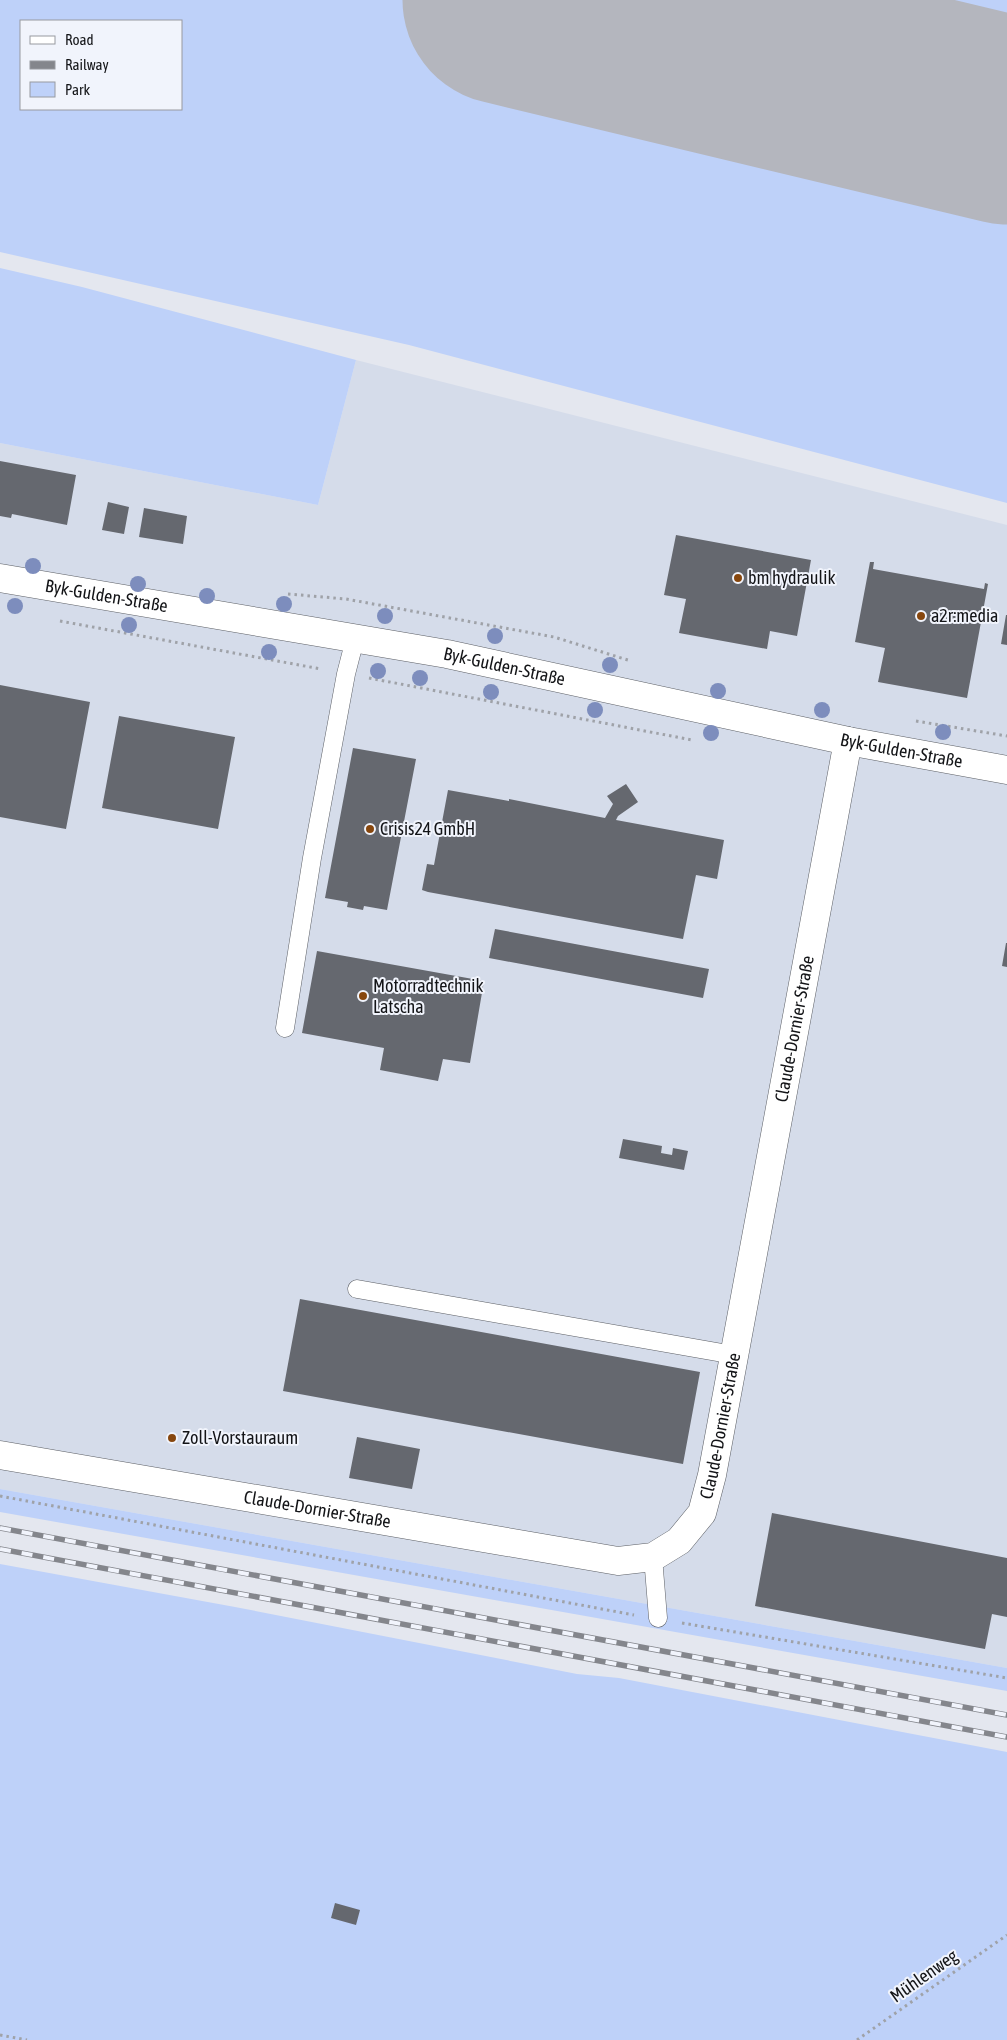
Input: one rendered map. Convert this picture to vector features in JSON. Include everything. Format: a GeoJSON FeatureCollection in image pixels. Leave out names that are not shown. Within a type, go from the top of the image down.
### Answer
{"type":"FeatureCollection","features":[{"type":"Feature","properties":{"kind":"street","name":"Byk-Gulden-Straße"},"geometry":{"type":"LineString","coordinates":[[0,578],[446,654],[848,741],[1007,770]]}},
{"type":"Feature","properties":{"kind":"street","name":"Claude-Dornier-Straße"},"geometry":{"type":"LineString","coordinates":[[0,1455],[618,1561],[653,1557],[679,1541],[702,1513],[712,1475],[848,741]]}},
{"type":"Feature","properties":{"kind":"lane"},"geometry":{"type":"LineString","coordinates":[[285,1028],[312,858],[346,674],[355,639]]}},
{"type":"Feature","properties":{"kind":"lane"},"geometry":{"type":"LineString","coordinates":[[357,1289],[734,1355]]}},
{"type":"Feature","properties":{"kind":"lane"},"geometry":{"type":"LineString","coordinates":[[653,1557],[658,1618]]}},
{"type":"Feature","properties":{"kind":"path"},"geometry":{"type":"LineString","coordinates":[[58,620],[701,742]]}},
{"type":"Feature","properties":{"kind":"path"},"geometry":{"type":"LineString","coordinates":[[0,1496],[658,1618],[1007,1678]]}},
{"type":"Feature","properties":{"kind":"path","name":"Mühlenweg"},"geometry":{"type":"LineString","coordinates":[[857,2040],[1007,1935]]}},
{"type":"Feature","properties":{"kind":"path"},"geometry":{"type":"LineString","coordinates":[[0,2035],[27,2040]]}},
{"type":"Feature","properties":{"kind":"shaded area"},"geometry":{"type":"Polygon","coordinates":[[[356,360],[1007,525],[1007,1668],[0,1489],[0,443],[318,505],[356,360]]]}},
{"type":"Feature","properties":{"kind":"green space"},"geometry":{"type":"Polygon","coordinates":[[[0,0],[1007,0],[1007,503],[409,345],[0,252],[0,0]]]}},
{"type":"Feature","properties":{"kind":"green space"},"geometry":{"type":"Polygon","coordinates":[[[0,268],[82,287],[356,360],[318,505],[0,443],[0,268]]]}},
{"type":"Feature","properties":{"kind":"green space"},"geometry":{"type":"Polygon","coordinates":[[[0,1489],[1007,1668],[1007,1691],[0,1512],[0,1489]]]}},
{"type":"Feature","properties":{"kind":"green space"},"geometry":{"type":"Polygon","coordinates":[[[0,1564],[235,1607],[577,1674],[619,1678],[1007,1752],[1007,2040],[0,2040],[0,1564]]]}},
{"type":"Feature","properties":{"kind":"building"},"geometry":{"type":"Polygon","coordinates":[[[0,461],[76,475],[67,525],[12,514],[11,518],[0,516],[0,461]]]}},
{"type":"Feature","properties":{"kind":"building"},"geometry":{"type":"Polygon","coordinates":[[[108,502],[129,507],[124,534],[102,530],[108,502]]]}},
{"type":"Feature","properties":{"kind":"building"},"geometry":{"type":"Polygon","coordinates":[[[144,508],[187,516],[183,544],[139,537],[144,508]]]}},
{"type":"Feature","properties":{"kind":"building","name":"bm hydraulik"},"geometry":{"type":"Polygon","coordinates":[[[676,535],[811,560],[797,636],[770,631],[767,649],[679,633],[686,599],[664,595],[676,535]]]}},
{"type":"Feature","properties":{"kind":"building","name":"a2r:media"},"geometry":{"type":"Polygon","coordinates":[[[870,562],[874,562],[873,569],[984,589],[985,583],[988,584],[967,698],[878,682],[885,648],[855,642],[870,562]]]}},
{"type":"Feature","properties":{"kind":"building"},"geometry":{"type":"Polygon","coordinates":[[[1007,615],[1007,645],[1001,644],[1007,615]]]}},
{"type":"Feature","properties":{"kind":"building"},"geometry":{"type":"Polygon","coordinates":[[[0,685],[90,702],[66,829],[0,817],[0,685]]]}},
{"type":"Feature","properties":{"kind":"building"},"geometry":{"type":"Polygon","coordinates":[[[119,716],[235,737],[218,829],[102,808],[119,716]]]}},
{"type":"Feature","properties":{"kind":"building","name":"Crisis24 GmbH"},"geometry":{"type":"Polygon","coordinates":[[[353,748],[416,759],[387,910],[364,906],[363,910],[347,907],[348,902],[325,898],[353,748]]]}},
{"type":"Feature","properties":{"kind":"building"},"geometry":{"type":"Polygon","coordinates":[[[626,784],[638,802],[618,816],[616,820],[724,840],[717,879],[696,875],[683,939],[422,890],[427,864],[434,865],[448,790],[509,801],[509,799],[605,818],[613,804],[607,796],[626,784]]]}},
{"type":"Feature","properties":{"kind":"building"},"geometry":{"type":"Polygon","coordinates":[[[495,929],[709,969],[703,998],[489,958],[495,929]]]}},
{"type":"Feature","properties":{"kind":"building"},"geometry":{"type":"Polygon","coordinates":[[[1007,943],[1007,967],[1002,966],[1007,943]]]}},
{"type":"Feature","properties":{"kind":"building"},"geometry":{"type":"Polygon","coordinates":[[[317,951],[484,981],[470,1063],[443,1059],[438,1081],[380,1070],[384,1048],[302,1033],[317,951]]]}},
{"type":"Feature","properties":{"kind":"building"},"geometry":{"type":"Polygon","coordinates":[[[623,1139],[662,1146],[661,1153],[672,1155],[673,1148],[688,1151],[684,1170],[619,1158],[623,1139]]]}},
{"type":"Feature","properties":{"kind":"building"},"geometry":{"type":"Polygon","coordinates":[[[300,1299],[700,1372],[683,1464],[283,1391],[300,1299]]]}},
{"type":"Feature","properties":{"kind":"building"},"geometry":{"type":"Polygon","coordinates":[[[357,1437],[420,1449],[412,1489],[349,1478],[357,1437]]]}},
{"type":"Feature","properties":{"kind":"building"},"geometry":{"type":"Polygon","coordinates":[[[772,1513],[1007,1558],[1007,1617],[992,1614],[985,1649],[755,1606],[772,1513]]]}},
{"type":"Feature","properties":{"kind":"building"},"geometry":{"type":"Polygon","coordinates":[[[335,1903],[360,1910],[356,1925],[331,1918],[335,1903]]]}},
{"type":"Feature","properties":{"kind":"runway"},"geometry":{"type":"LineString","coordinates":[[507,0],[1007,120]]}},
{"type":"Feature","properties":{"kind":"railway"},"geometry":{"type":"LineString","coordinates":[[0,1528],[1007,1715]]}},
{"type":"Feature","properties":{"kind":"railway"},"geometry":{"type":"LineString","coordinates":[[0,1549],[1007,1737]]}},
{"type":"Feature","properties":{"kind":"place","name":"bm hydraulik"},"geometry":{"type":"Point","coordinates":[738,578]}},
{"type":"Feature","properties":{"kind":"place","name":"a2r:media"},"geometry":{"type":"Point","coordinates":[921,616]}},
{"type":"Feature","properties":{"kind":"place","name":"Crisis24 GmbH"},"geometry":{"type":"Point","coordinates":[370,829]}},
{"type":"Feature","properties":{"kind":"place","name":"Motorradtechnik Latscha"},"geometry":{"type":"Point","coordinates":[363,996]}},
{"type":"Feature","properties":{"kind":"place","name":"Zoll-Vorstauraum"},"geometry":{"type":"Point","coordinates":[172,1438]}}]}
